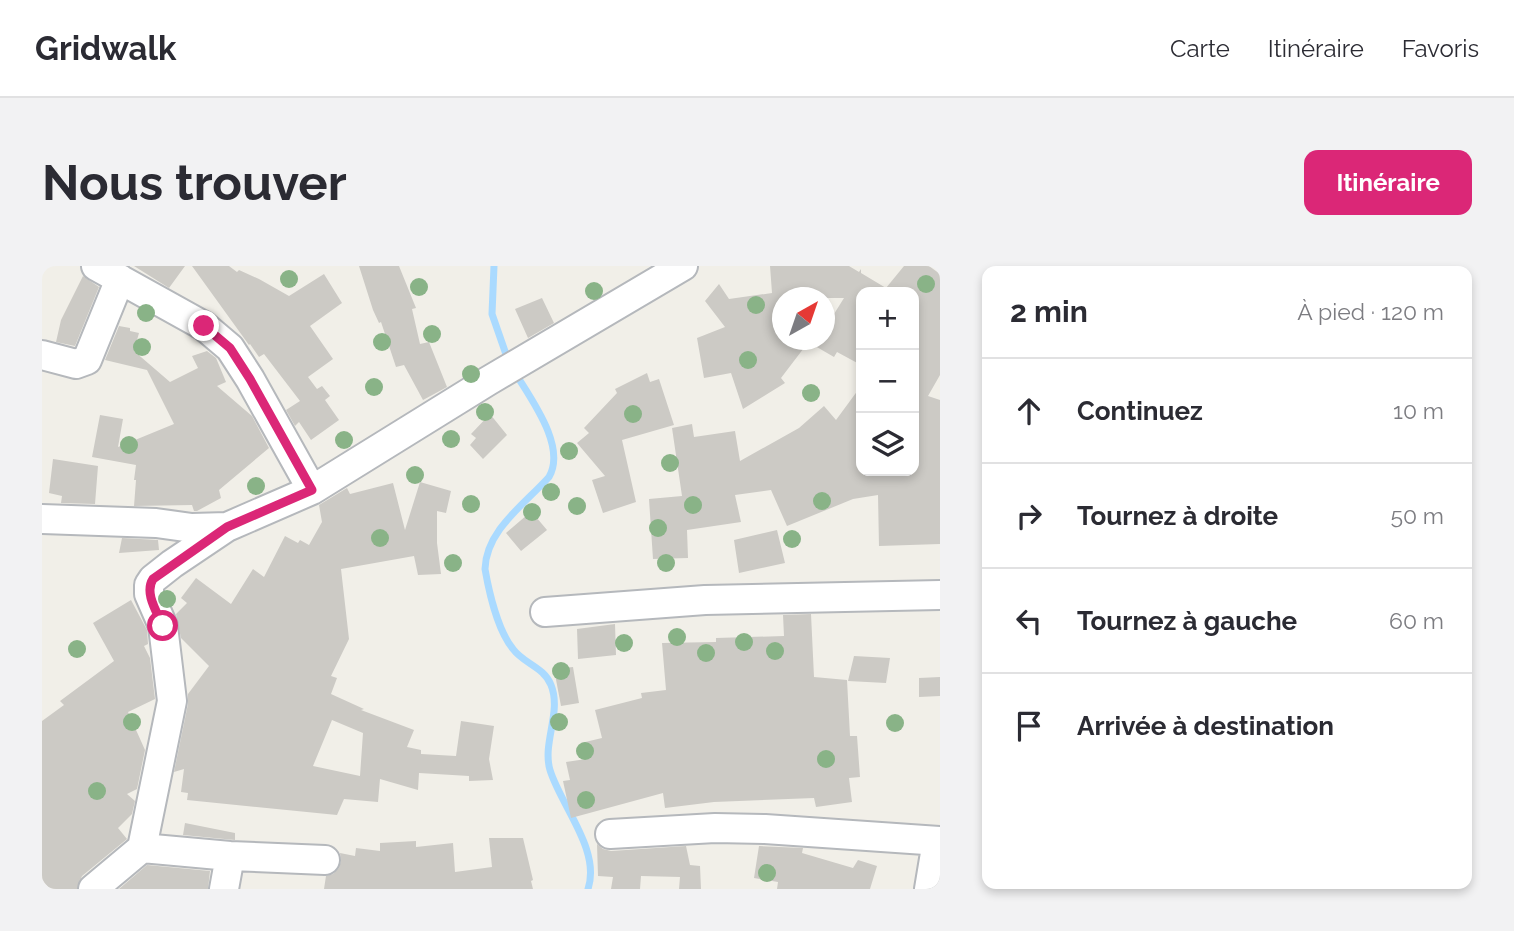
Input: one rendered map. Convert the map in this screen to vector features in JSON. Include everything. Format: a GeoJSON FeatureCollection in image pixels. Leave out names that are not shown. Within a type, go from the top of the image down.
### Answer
{"type":"FeatureCollection","features":[{"type":"Feature","properties":{"kind":"street"},"geometry":{"type":"LineString","coordinates":[[93,889],[142,848],[172,701],[163,626],[149,594],[149,585],[153,579],[227,527],[312,490],[488,381],[683,266]]}},
{"type":"Feature","properties":{"kind":"street"},"geometry":{"type":"LineString","coordinates":[[42,355],[76,364],[87,360],[108,272],[204,326],[230,348],[312,490]]}},
{"type":"Feature","properties":{"kind":"street"},"geometry":{"type":"LineString","coordinates":[[42,519],[156,523],[192,528],[227,527]]}},
{"type":"Feature","properties":{"kind":"street"},"geometry":{"type":"LineString","coordinates":[[545,612],[705,600],[940,595]]}},
{"type":"Feature","properties":{"kind":"street"},"geometry":{"type":"LineString","coordinates":[[610,834],[765,828],[938,841],[929,889]]}},
{"type":"Feature","properties":{"kind":"street"},"geometry":{"type":"LineString","coordinates":[[142,848],[230,856],[325,860]]}},
{"type":"Feature","properties":{"kind":"street"},"geometry":{"type":"LineString","coordinates":[[224,889],[230,856]]}},
{"type":"Feature","properties":{"kind":"building"},"geometry":{"type":"Polygon","coordinates":[[[134,266],[185,266],[169,288],[134,266]]]}},
{"type":"Feature","properties":{"kind":"building"},"geometry":{"type":"Polygon","coordinates":[[[192,266],[229,266],[289,296],[324,274],[342,303],[310,326],[333,359],[308,377],[317,389],[322,386],[330,396],[325,400],[339,420],[311,440],[299,422],[295,426],[286,410],[300,401],[264,354],[259,357],[249,345],[192,266]]]}},
{"type":"Feature","properties":{"kind":"building"},"geometry":{"type":"Polygon","coordinates":[[[359,266],[399,266],[416,308],[412,309],[420,344],[429,342],[447,387],[423,400],[404,365],[396,367],[359,266]]]}},
{"type":"Feature","properties":{"kind":"building"},"geometry":{"type":"Polygon","coordinates":[[[770,266],[849,266],[859,272],[861,269],[861,273],[884,287],[856,287],[856,362],[837,352],[834,357],[822,350],[835,350],[835,312],[844,298],[835,298],[835,287],[772,287],[772,293],[770,266]]]}},
{"type":"Feature","properties":{"kind":"building"},"geometry":{"type":"Polygon","coordinates":[[[904,266],[929,266],[940,274],[940,375],[928,396],[940,400],[940,544],[879,546],[878,495],[853,499],[787,526],[771,490],[735,495],[741,522],[687,530],[688,558],[653,559],[649,499],[682,496],[672,428],[692,424],[694,437],[735,431],[740,461],[799,428],[824,406],[836,420],[856,393],[856,476],[919,476],[919,287],[887,287],[904,266]]]}},
{"type":"Feature","properties":{"kind":"building"},"geometry":{"type":"Polygon","coordinates":[[[83,276],[99,287],[75,346],[56,342],[61,320],[83,276]]]}},
{"type":"Feature","properties":{"kind":"building"},"geometry":{"type":"Polygon","coordinates":[[[719,284],[729,299],[772,293],[772,350],[802,350],[781,378],[785,383],[743,409],[731,373],[704,378],[697,338],[725,327],[705,301],[719,284]]]}},
{"type":"Feature","properties":{"kind":"building"},"geometry":{"type":"Polygon","coordinates":[[[542,298],[554,323],[528,338],[515,309],[542,298]]]}},
{"type":"Feature","properties":{"kind":"building"},"geometry":{"type":"Polygon","coordinates":[[[119,326],[139,333],[134,351],[170,382],[198,368],[192,356],[207,351],[216,358],[226,382],[217,386],[252,416],[269,448],[219,490],[221,498],[197,511],[194,511],[192,505],[134,506],[136,465],[92,457],[100,415],[123,419],[118,447],[174,424],[147,370],[105,360],[119,326]]]}},
{"type":"Feature","properties":{"kind":"building"},"geometry":{"type":"Polygon","coordinates":[[[647,373],[650,382],[659,379],[674,425],[622,440],[636,502],[603,513],[592,480],[605,476],[577,443],[589,433],[584,428],[617,393],[615,389],[647,373]]]}},
{"type":"Feature","properties":{"kind":"building"},"geometry":{"type":"Polygon","coordinates":[[[490,414],[507,435],[483,459],[470,445],[476,438],[471,434],[490,414]]]}},
{"type":"Feature","properties":{"kind":"building"},"geometry":{"type":"Polygon","coordinates":[[[53,459],[98,466],[95,504],[61,503],[62,496],[49,493],[53,459]]]}},
{"type":"Feature","properties":{"kind":"building"},"geometry":{"type":"Polygon","coordinates":[[[420,482],[451,491],[446,513],[437,511],[441,574],[418,575],[414,556],[341,569],[349,639],[331,676],[337,678],[331,694],[364,709],[361,710],[414,730],[407,747],[421,750],[421,754],[456,756],[461,721],[494,726],[489,759],[493,780],[469,781],[469,776],[419,773],[418,790],[380,779],[378,802],[344,799],[337,815],[187,800],[188,793],[181,792],[184,769],[174,772],[188,694],[209,666],[181,638],[176,614],[187,603],[181,598],[196,578],[231,604],[253,569],[264,577],[285,536],[309,545],[322,522],[319,505],[347,488],[350,494],[393,483],[405,530],[420,482]],[[332,720],[313,766],[360,776],[363,733],[332,720]]]}},
{"type":"Feature","properties":{"kind":"building"},"geometry":{"type":"Polygon","coordinates":[[[527,515],[536,517],[547,530],[521,551],[506,533],[527,515]]]}},
{"type":"Feature","properties":{"kind":"building"},"geometry":{"type":"Polygon","coordinates":[[[777,530],[785,563],[739,573],[734,540],[777,530]]]}},
{"type":"Feature","properties":{"kind":"building"},"geometry":{"type":"Polygon","coordinates":[[[122,538],[158,540],[159,550],[119,553],[122,538]]]}},
{"type":"Feature","properties":{"kind":"building"},"geometry":{"type":"Polygon","coordinates":[[[131,600],[147,630],[148,644],[144,646],[150,658],[155,699],[128,712],[145,750],[137,789],[127,794],[135,801],[132,814],[118,828],[127,839],[82,876],[77,889],[50,889],[42,880],[42,721],[64,705],[60,701],[114,661],[93,623],[131,600]]]}},
{"type":"Feature","properties":{"kind":"building"},"geometry":{"type":"Polygon","coordinates":[[[811,614],[814,677],[847,680],[850,736],[857,736],[860,777],[849,778],[852,802],[816,807],[814,798],[714,802],[665,808],[663,793],[571,818],[563,781],[570,780],[566,762],[586,759],[581,743],[602,738],[595,710],[642,698],[641,693],[666,690],[662,643],[784,636],[783,615],[811,614]]]}},
{"type":"Feature","properties":{"kind":"building"},"geometry":{"type":"Polygon","coordinates":[[[615,624],[616,655],[578,659],[577,629],[615,624]]]}},
{"type":"Feature","properties":{"kind":"building"},"geometry":{"type":"Polygon","coordinates":[[[854,656],[890,658],[886,683],[848,681],[854,656]]]}},
{"type":"Feature","properties":{"kind":"building"},"geometry":{"type":"Polygon","coordinates":[[[573,667],[579,703],[561,706],[554,669],[573,667]]]}},
{"type":"Feature","properties":{"kind":"building"},"geometry":{"type":"Polygon","coordinates":[[[940,677],[940,696],[919,697],[919,678],[940,677]]]}},
{"type":"Feature","properties":{"kind":"building"},"geometry":{"type":"Polygon","coordinates":[[[185,823],[235,833],[235,840],[183,835],[185,823]]]}},
{"type":"Feature","properties":{"kind":"building"},"geometry":{"type":"Polygon","coordinates":[[[489,838],[523,838],[533,889],[324,889],[326,876],[339,868],[340,853],[355,856],[356,848],[380,851],[380,843],[416,841],[416,847],[453,843],[455,872],[492,867],[489,838]]]}},
{"type":"Feature","properties":{"kind":"building"},"geometry":{"type":"Polygon","coordinates":[[[597,844],[611,851],[686,846],[690,865],[700,866],[701,889],[679,889],[680,877],[641,876],[640,889],[611,889],[613,877],[598,876],[597,844]]]}},
{"type":"Feature","properties":{"kind":"building"},"geometry":{"type":"Polygon","coordinates":[[[759,846],[803,848],[802,853],[853,868],[858,860],[877,866],[870,889],[777,889],[778,882],[754,878],[759,846]]]}},
{"type":"Feature","properties":{"kind":"building"},"geometry":{"type":"Polygon","coordinates":[[[147,865],[210,871],[208,889],[119,889],[147,865]]]}},
{"type":"Feature","properties":{"kind":"waterway"},"geometry":{"type":"LineString","coordinates":[[494,266],[492,314],[508,360]]}},
{"type":"Feature","properties":{"kind":"waterway"},"geometry":{"type":"LineString","coordinates":[[514,371],[544,422],[553,451],[553,465],[549,477],[499,530],[487,555],[485,569],[495,611],[508,641],[518,654],[544,674],[551,685],[554,706],[548,760],[555,784],[585,844],[591,874],[588,889]]}},
{"type":"Feature","properties":{"kind":"route"},"geometry":{"type":"LineString","coordinates":[[163,626],[149,594],[149,585],[153,579],[227,527],[312,490],[230,348],[204,326]]}}]}
